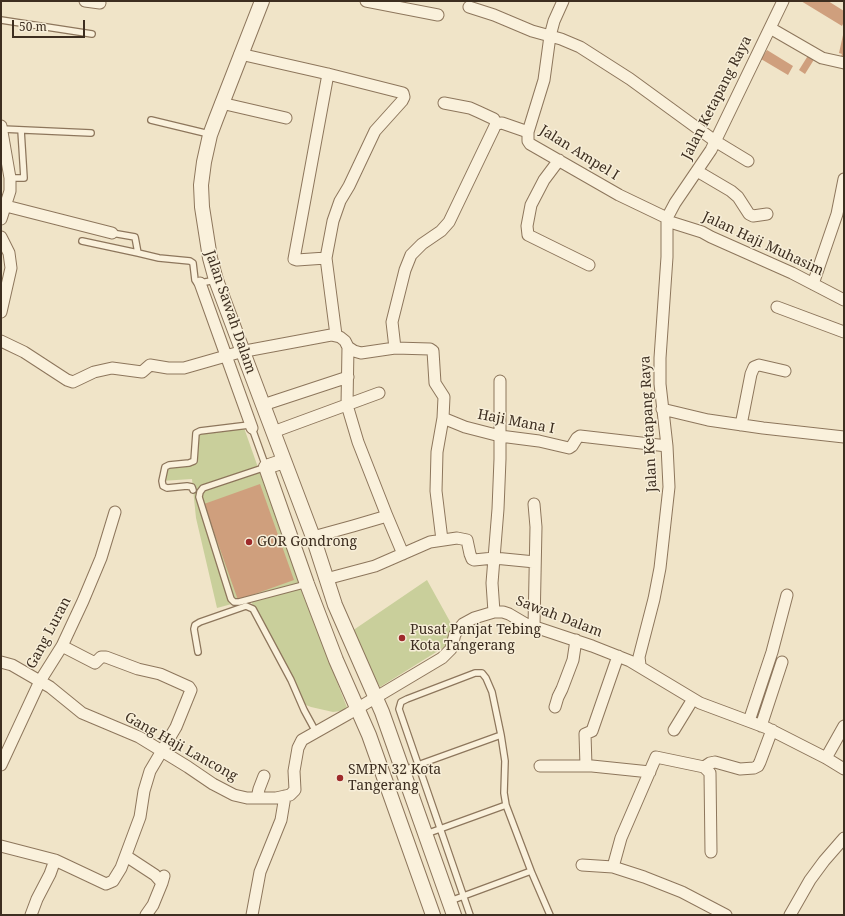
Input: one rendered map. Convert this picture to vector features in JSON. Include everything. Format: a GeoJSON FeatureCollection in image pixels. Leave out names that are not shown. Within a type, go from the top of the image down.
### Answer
{"type":"FeatureCollection","features":[{"type":"Feature","properties":{"kind":"street"},"geometry":{"type":"LineString","coordinates":[[85,1],[100,3]]}},
{"type":"Feature","properties":{"kind":"street","name":"Jalan Sawah Dalam"},"geometry":{"type":"LineString","coordinates":[[262,1],[222,103],[208,134],[201,185],[206,235],[208,282],[235,354],[263,405],[273,432],[273,464]]}},
{"type":"Feature","properties":{"kind":"street"},"geometry":{"type":"LineString","coordinates":[[366,1],[438,16]]}},
{"type":"Feature","properties":{"kind":"street","name":"Jalan Ampel I"},"geometry":{"type":"LineString","coordinates":[[563,1],[554,21],[550,36],[544,80],[528,132],[528,141],[530,144],[619,195],[667,219]]}},
{"type":"Feature","properties":{"kind":"street","name":"Jalan Ketapang Raya"},"geometry":{"type":"LineString","coordinates":[[640,666],[639,657],[654,599],[660,568],[669,487],[667,446],[660,384],[660,364],[668,257],[667,219],[674,203],[705,160],[783,1]]}},
{"type":"Feature","properties":{"kind":"street"},"geometry":{"type":"LineString","coordinates":[[469,7],[494,15],[532,31],[561,39],[580,47],[630,79],[715,141],[748,161]]}},
{"type":"Feature","properties":{"kind":"street"},"geometry":{"type":"LineString","coordinates":[[770,28],[822,58],[844,63]]}},
{"type":"Feature","properties":{"kind":"street"},"geometry":{"type":"LineString","coordinates":[[240,54],[403,93],[404,97],[402,101],[376,132],[340,201],[333,221],[326,258],[336,335]]}},
{"type":"Feature","properties":{"kind":"street"},"geometry":{"type":"LineString","coordinates":[[326,258],[294,259],[328,74]]}},
{"type":"Feature","properties":{"kind":"street"},"geometry":{"type":"LineString","coordinates":[[222,103],[286,118]]}},
{"type":"Feature","properties":{"kind":"street"},"geometry":{"type":"LineString","coordinates":[[444,103],[470,108],[494,119],[496,124]]}},
{"type":"Feature","properties":{"kind":"street"},"geometry":{"type":"LineString","coordinates":[[395,348],[392,322],[410,255],[422,244],[441,231],[449,222],[496,124],[502,122],[528,132]]}},
{"type":"Feature","properties":{"kind":"street"},"geometry":{"type":"LineString","coordinates":[[1,128],[3,150],[10,178],[10,191],[1,219]]}},
{"type":"Feature","properties":{"kind":"street"},"geometry":{"type":"LineString","coordinates":[[558,160],[544,180],[531,206],[527,226],[528,235],[589,265]]}},
{"type":"Feature","properties":{"kind":"street"},"geometry":{"type":"LineString","coordinates":[[697,171],[731,191],[738,197],[749,214],[753,216],[767,214]]}},
{"type":"Feature","properties":{"kind":"street"},"geometry":{"type":"LineString","coordinates":[[813,284],[837,214],[844,179]]}},
{"type":"Feature","properties":{"kind":"street"},"geometry":{"type":"LineString","coordinates":[[6,206],[112,233]]}},
{"type":"Feature","properties":{"kind":"street","name":"Jalan Haji Muhasim"},"geometry":{"type":"LineString","coordinates":[[667,219],[702,232],[844,300]]}},
{"type":"Feature","properties":{"kind":"street"},"geometry":{"type":"LineString","coordinates":[[1,237],[9,253],[10,268],[8,284],[1,312]]}},
{"type":"Feature","properties":{"kind":"street"},"geometry":{"type":"LineString","coordinates":[[777,307],[844,332]]}},
{"type":"Feature","properties":{"kind":"street"},"geometry":{"type":"LineString","coordinates":[[1,341],[24,352],[67,380],[73,382],[94,372],[112,368],[142,372],[152,365],[168,368],[184,368],[235,354],[331,334],[340,336],[348,347],[347,405],[358,442],[386,516],[403,554]]}},
{"type":"Feature","properties":{"kind":"street"},"geometry":{"type":"LineString","coordinates":[[348,347],[361,353],[395,348],[430,349],[434,351],[435,383],[444,397],[445,405],[437,452],[436,491],[442,540]]}},
{"type":"Feature","properties":{"kind":"street"},"geometry":{"type":"LineString","coordinates":[[235,354],[252,428]]}},
{"type":"Feature","properties":{"kind":"street"},"geometry":{"type":"LineString","coordinates":[[741,425],[751,374],[754,367],[759,365],[785,371]]}},
{"type":"Feature","properties":{"kind":"street"},"geometry":{"type":"LineString","coordinates":[[263,405],[348,377]]}},
{"type":"Feature","properties":{"kind":"street"},"geometry":{"type":"LineString","coordinates":[[494,612],[492,583],[498,509],[500,381]]}},
{"type":"Feature","properties":{"kind":"street"},"geometry":{"type":"LineString","coordinates":[[273,432],[379,393]]}},
{"type":"Feature","properties":{"kind":"street"},"geometry":{"type":"LineString","coordinates":[[662,409],[708,420],[844,437]]}},
{"type":"Feature","properties":{"kind":"street","name":"Haji Mana I"},"geometry":{"type":"LineString","coordinates":[[443,418],[465,427],[500,436],[539,441],[569,448],[580,436],[667,446]]}},
{"type":"Feature","properties":{"kind":"street"},"geometry":{"type":"LineString","coordinates":[[273,464],[313,537],[335,605],[374,699],[378,731],[433,915]]}},
{"type":"Feature","properties":{"kind":"street"},"geometry":{"type":"LineString","coordinates":[[273,464],[307,584],[336,660],[360,708],[378,731],[404,770],[454,915]]}},
{"type":"Feature","properties":{"kind":"street"},"geometry":{"type":"LineString","coordinates":[[534,504],[536,527],[534,562],[534,626]]}},
{"type":"Feature","properties":{"kind":"street","name":"Gang Luran"},"geometry":{"type":"LineString","coordinates":[[1,765],[40,681],[62,646],[101,558],[115,512]]}},
{"type":"Feature","properties":{"kind":"street"},"geometry":{"type":"LineString","coordinates":[[313,537],[386,516]]}},
{"type":"Feature","properties":{"kind":"street"},"geometry":{"type":"LineString","coordinates":[[326,579],[375,566],[430,542],[457,538],[464,539],[468,543],[472,559],[474,560],[494,558],[534,562]]}},
{"type":"Feature","properties":{"kind":"street"},"geometry":{"type":"LineString","coordinates":[[749,721],[772,652],[786,595]]}},
{"type":"Feature","properties":{"kind":"street","name":"Sawah Dalam"},"geometry":{"type":"LineString","coordinates":[[360,708],[442,658],[450,649],[456,634],[463,624],[474,618],[494,612],[509,614],[522,622],[576,640],[640,666]]}},
{"type":"Feature","properties":{"kind":"street"},"geometry":{"type":"LineString","coordinates":[[555,707],[573,660],[576,640]]}},
{"type":"Feature","properties":{"kind":"street"},"geometry":{"type":"LineString","coordinates":[[3,850],[55,860],[106,884],[113,881],[121,868],[140,817],[144,791],[150,772],[176,726],[191,690],[189,687],[160,674],[138,669],[106,657],[101,657],[95,663],[62,646]]}},
{"type":"Feature","properties":{"kind":"street"},"geometry":{"type":"LineString","coordinates":[[336,660],[355,652]]}},
{"type":"Feature","properties":{"kind":"street"},"geometry":{"type":"LineString","coordinates":[[586,766],[584,734],[592,731],[618,656]]}},
{"type":"Feature","properties":{"kind":"street","name":"Gang Haji Lancong"},"geometry":{"type":"LineString","coordinates":[[1,662],[12,665],[50,687],[82,713],[139,737],[213,784],[234,795],[247,798],[285,796]]}},
{"type":"Feature","properties":{"kind":"street"},"geometry":{"type":"LineString","coordinates":[[761,726],[782,662]]}},
{"type":"Feature","properties":{"kind":"street"},"geometry":{"type":"LineString","coordinates":[[640,666],[693,699],[772,730],[844,769]]}},
{"type":"Feature","properties":{"kind":"street"},"geometry":{"type":"LineString","coordinates":[[674,730],[693,699]]}},
{"type":"Feature","properties":{"kind":"street"},"geometry":{"type":"LineString","coordinates":[[252,915],[260,872],[281,820],[285,796],[290,795],[295,790],[294,771],[300,743],[302,740],[360,708]]}},
{"type":"Feature","properties":{"kind":"street"},"geometry":{"type":"LineString","coordinates":[[826,758],[844,726]]}},
{"type":"Feature","properties":{"kind":"street"},"geometry":{"type":"LineString","coordinates":[[704,767],[715,762],[740,769],[754,768],[758,766],[772,730]]}},
{"type":"Feature","properties":{"kind":"street"},"geometry":{"type":"LineString","coordinates":[[613,867],[621,838],[656,757],[704,767],[710,773],[711,852]]}},
{"type":"Feature","properties":{"kind":"street"},"geometry":{"type":"LineString","coordinates":[[540,766],[586,766],[650,772]]}},
{"type":"Feature","properties":{"kind":"street"},"geometry":{"type":"LineString","coordinates":[[257,798],[258,789],[264,776]]}},
{"type":"Feature","properties":{"kind":"street"},"geometry":{"type":"LineString","coordinates":[[790,915],[814,874],[844,838]]}},
{"type":"Feature","properties":{"kind":"street"},"geometry":{"type":"LineString","coordinates":[[126,856],[154,875],[163,879],[149,914]]}},
{"type":"Feature","properties":{"kind":"street"},"geometry":{"type":"LineString","coordinates":[[31,915],[55,860]]}},
{"type":"Feature","properties":{"kind":"street"},"geometry":{"type":"LineString","coordinates":[[582,865],[613,867],[662,883],[726,915]]}},
{"type":"Feature","properties":{"kind":"lane"},"geometry":{"type":"LineString","coordinates":[[1,20],[92,34]]}},
{"type":"Feature","properties":{"kind":"lane"},"geometry":{"type":"LineString","coordinates":[[151,120],[208,134]]}},
{"type":"Feature","properties":{"kind":"lane"},"geometry":{"type":"LineString","coordinates":[[1,128],[91,133]]}},
{"type":"Feature","properties":{"kind":"lane"},"geometry":{"type":"LineString","coordinates":[[10,178],[24,178],[21,130]]}},
{"type":"Feature","properties":{"kind":"lane"},"geometry":{"type":"LineString","coordinates":[[112,233],[135,237],[138,253]]}},
{"type":"Feature","properties":{"kind":"lane"},"geometry":{"type":"LineString","coordinates":[[82,241],[160,258],[190,261],[193,263],[195,280],[197,283],[208,282]]}},
{"type":"Feature","properties":{"kind":"lane"},"geometry":{"type":"LineString","coordinates":[[193,490],[192,487],[187,486],[167,488],[163,486],[162,481],[165,467],[168,465],[189,463],[194,461],[196,433],[200,431],[249,425],[273,464],[203,488],[199,497],[231,599],[234,602],[239,602],[307,584]]}},
{"type":"Feature","properties":{"kind":"lane"},"geometry":{"type":"LineString","coordinates":[[198,652],[194,629],[195,625],[221,614],[246,606],[254,609],[316,732]]}},
{"type":"Feature","properties":{"kind":"lane"},"geometry":{"type":"LineString","coordinates":[[470,915],[399,709],[401,702],[475,673],[482,673],[486,678],[492,692],[501,735],[505,760],[504,793],[506,805],[531,871],[550,915]]}},
{"type":"Feature","properties":{"kind":"lane"},"geometry":{"type":"LineString","coordinates":[[404,770],[501,735]]}},
{"type":"Feature","properties":{"kind":"lane"},"geometry":{"type":"LineString","coordinates":[[426,834],[506,805]]}},
{"type":"Feature","properties":{"kind":"lane"},"geometry":{"type":"LineString","coordinates":[[450,901],[531,871]]}},
{"type":"Feature","properties":{"kind":"green space"},"geometry":{"type":"Polygon","coordinates":[[[243,425],[303,595],[348,710],[333,712],[301,703],[250,599],[217,608],[196,518],[192,479],[161,481],[163,466],[196,460],[195,436],[243,425]]]}},
{"type":"Feature","properties":{"kind":"green space","name":"Pusat Panjat Tebing Kota Tangerang"},"geometry":{"type":"Polygon","coordinates":[[[427,580],[453,627],[446,646],[380,687],[362,658],[352,631],[427,580]]]}},
{"type":"Feature","properties":{"kind":"building"},"geometry":{"type":"Polygon","coordinates":[[[801,1],[828,1],[844,11],[844,22],[842,26],[801,1]]]}},
{"type":"Feature","properties":{"kind":"building"},"geometry":{"type":"Polygon","coordinates":[[[844,35],[844,57],[839,53],[844,35]]]}},
{"type":"Feature","properties":{"kind":"building"},"geometry":{"type":"Polygon","coordinates":[[[767,50],[793,66],[788,75],[761,59],[767,50]]]}},
{"type":"Feature","properties":{"kind":"building"},"geometry":{"type":"Polygon","coordinates":[[[809,54],[815,58],[805,74],[799,70],[809,54]]]}},
{"type":"Feature","properties":{"kind":"building","name":"GOR Gondrong"},"geometry":{"type":"Polygon","coordinates":[[[260,484],[294,580],[238,600],[204,504],[260,484]]]}},
{"type":"Feature","properties":{"kind":"place","name":"GOR Gondrong"},"geometry":{"type":"Point","coordinates":[249,542]}},
{"type":"Feature","properties":{"kind":"place","name":"Pusat Panjat Tebing Kota Tangerang"},"geometry":{"type":"Point","coordinates":[402,638]}},
{"type":"Feature","properties":{"kind":"place","name":"SMPN 32 Kota Tangerang"},"geometry":{"type":"Point","coordinates":[340,778]}}]}
